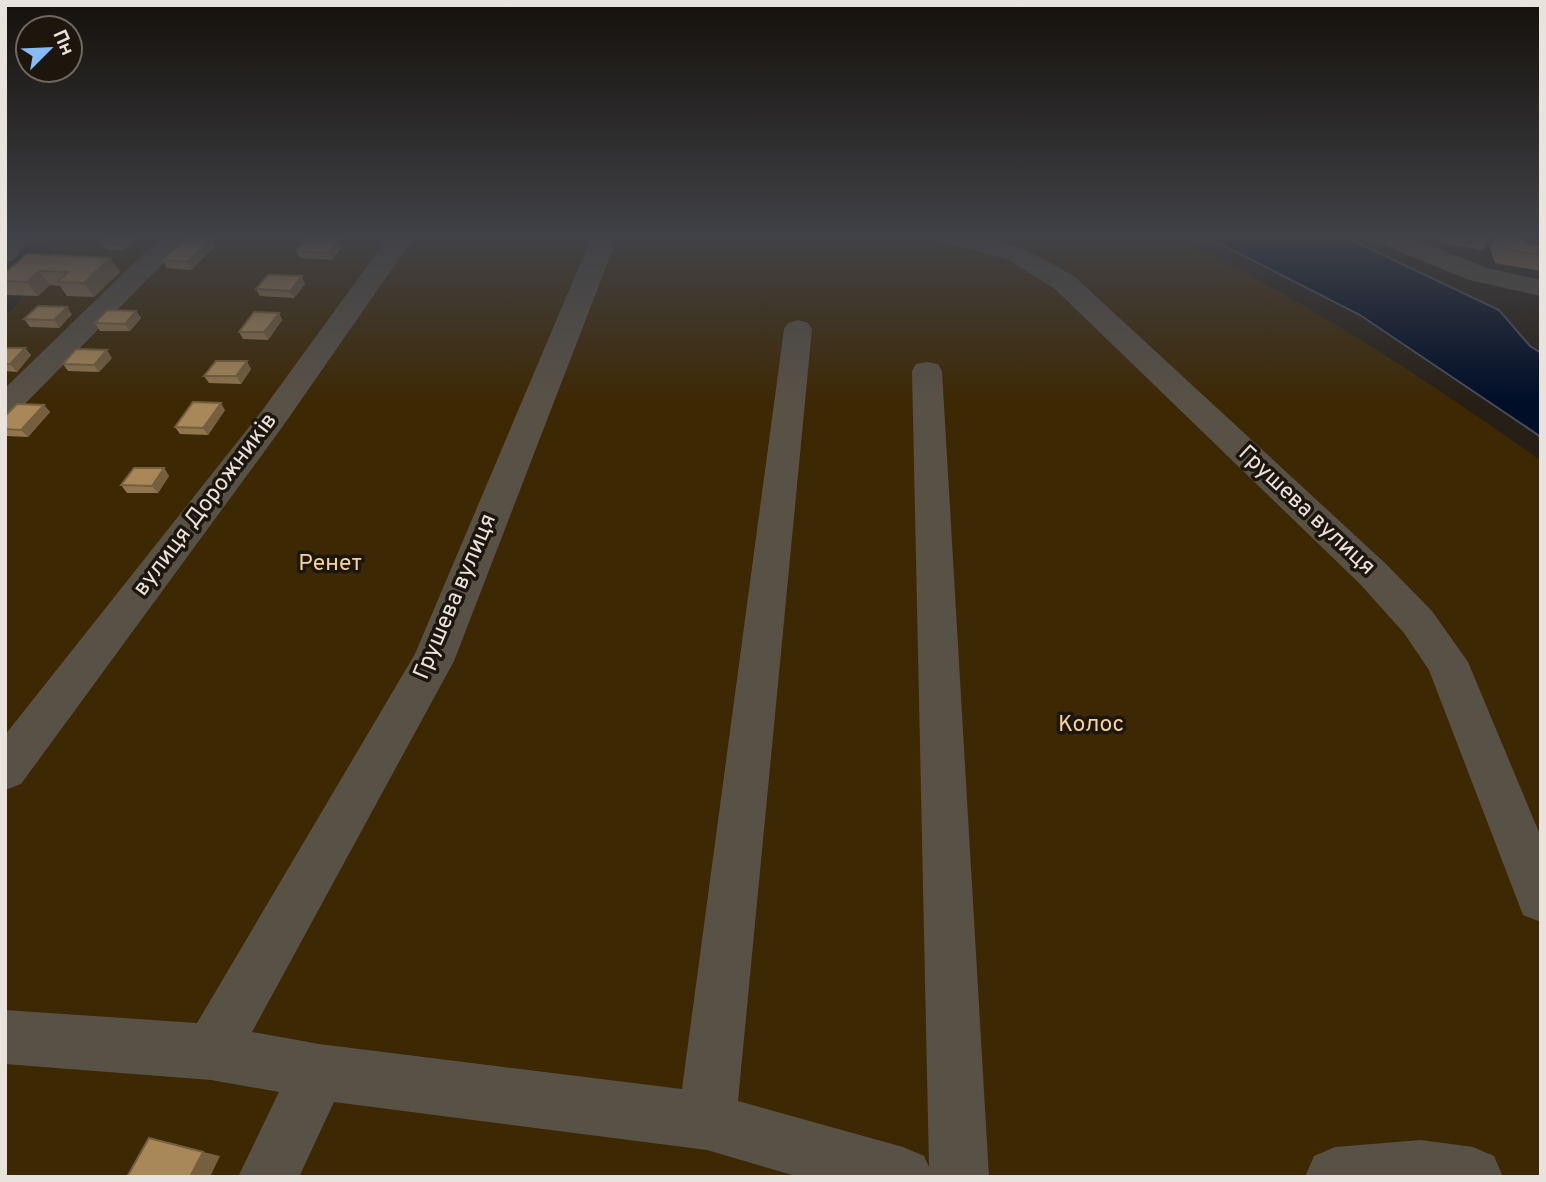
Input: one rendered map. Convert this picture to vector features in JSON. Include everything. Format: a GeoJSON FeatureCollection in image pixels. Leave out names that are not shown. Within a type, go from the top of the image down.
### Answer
{"type":"FeatureCollection","features":[{"type":"Feature","properties":{"kind":"street"},"geometry":{"type":"LineString","coordinates":[[5,405],[121,291]]}},
{"type":"Feature","properties":{"kind":"street","name":"вулиця Дорожників"},"geometry":{"type":"LineString","coordinates":[[5,770],[272,419],[363,291]]}},
{"type":"Feature","properties":{"kind":"street","name":"Грушева вулиця"},"geometry":{"type":"LineString","coordinates":[[211,1052],[433,661],[583,291]]}},
{"type":"Feature","properties":{"kind":"street","name":"Грушева вулиця"},"geometry":{"type":"LineString","coordinates":[[1074,291],[1373,574],[1418,622],[1447,663],[1541,897]]}},
{"type":"Feature","properties":{"kind":"street"},"geometry":{"type":"LineString","coordinates":[[708,1121],[798,329]]}},
{"type":"Feature","properties":{"kind":"street"},"geometry":{"type":"LineString","coordinates":[[926,371],[958,1177]]}},
{"type":"Feature","properties":{"kind":"street"},"geometry":{"type":"LineString","coordinates":[[5,1037],[211,1052],[319,1072],[708,1121],[903,1177]]}},
{"type":"Feature","properties":{"kind":"street"},"geometry":{"type":"LineString","coordinates":[[268,1177],[319,1072]]}},
{"type":"Feature","properties":{"kind":"street"},"geometry":{"type":"LineString","coordinates":[[1335,1177],[1421,1170],[1473,1177]]}},
{"type":"Feature","properties":{"kind":"green space","name":"Колос"},"geometry":{"type":"Polygon","coordinates":[[[26,291],[1278,291],[1315,312],[1408,370],[1541,461],[1541,1177],[5,1177],[5,315],[17,305],[26,291]]]}},
{"type":"Feature","properties":{"kind":"water"},"geometry":{"type":"Polygon","coordinates":[[[1313,291],[1459,291],[1499,310],[1530,346],[1541,353],[1541,437],[1360,315],[1313,291]]]}},
{"type":"Feature","properties":{"kind":"building"},"geometry":{"type":"Polygon","coordinates":[[[38,306],[67,307],[54,320],[24,319],[38,306]]]}},
{"type":"Feature","properties":{"kind":"building"},"geometry":{"type":"Polygon","coordinates":[[[107,310],[136,311],[125,324],[95,323],[107,310]]]}},
{"type":"Feature","properties":{"kind":"building"},"geometry":{"type":"Polygon","coordinates":[[[254,312],[279,313],[264,332],[239,332],[254,312]]]}},
{"type":"Feature","properties":{"kind":"building"},"geometry":{"type":"Polygon","coordinates":[[[5,348],[25,348],[10,364],[5,364],[5,348]]]}},
{"type":"Feature","properties":{"kind":"building"},"geometry":{"type":"Polygon","coordinates":[[[76,349],[107,350],[94,365],[63,364],[76,349]]]}},
{"type":"Feature","properties":{"kind":"building"},"geometry":{"type":"Polygon","coordinates":[[[216,361],[247,361],[236,376],[204,376],[216,361]]]}},
{"type":"Feature","properties":{"kind":"building"},"geometry":{"type":"Polygon","coordinates":[[[193,402],[221,403],[203,428],[175,427],[193,402]]]}},
{"type":"Feature","properties":{"kind":"building"},"geometry":{"type":"Polygon","coordinates":[[[17,404],[44,405],[21,430],[5,429],[5,416],[17,404]]]}},
{"type":"Feature","properties":{"kind":"building"},"geometry":{"type":"Polygon","coordinates":[[[134,468],[164,468],[152,486],[121,485],[134,468]]]}},
{"type":"Feature","properties":{"kind":"building"},"geometry":{"type":"Polygon","coordinates":[[[149,1138],[203,1152],[190,1177],[127,1177],[149,1138]]]}},
{"type":"Feature","properties":{"kind":"park label","name":"Ренет"},"geometry":{"type":"Point","coordinates":[330,564]}}]}
